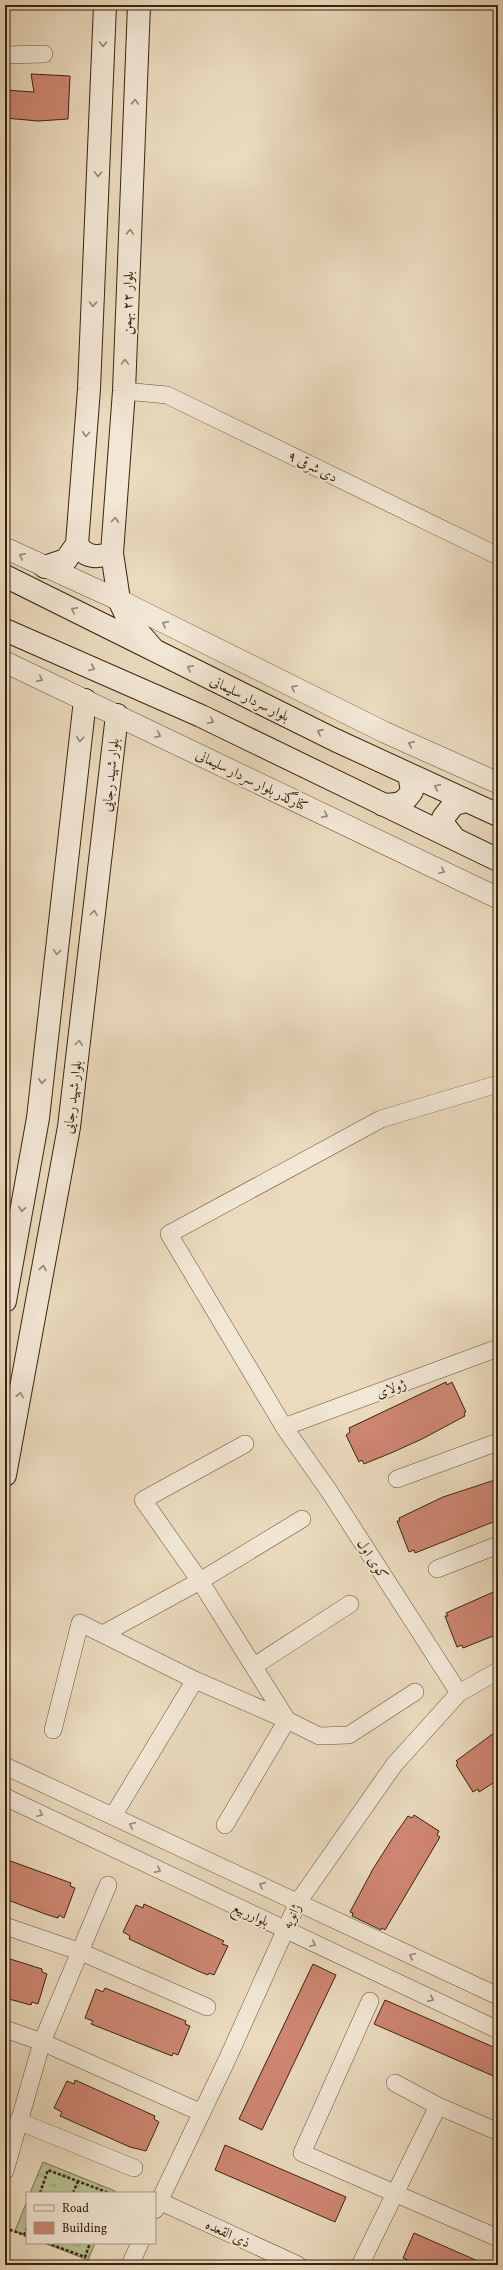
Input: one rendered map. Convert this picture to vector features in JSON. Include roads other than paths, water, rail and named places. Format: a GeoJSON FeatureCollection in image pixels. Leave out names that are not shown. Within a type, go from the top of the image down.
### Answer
{"type":"FeatureCollection","features":[{"type":"Feature","properties":{"kind":"main road"},"geometry":{"type":"LineString","coordinates":[[45,567],[66,560],[77,544],[89,389],[105,5]]}},
{"type":"Feature","properties":{"kind":"main road","name":"بلوار ۲۲ بهمن"},"geometry":{"type":"LineString","coordinates":[[139,5],[124,391],[112,553],[119,600],[129,621],[154,650]]}},
{"type":"Feature","properties":{"kind":"main road"},"geometry":{"type":"LineString","coordinates":[[77,544],[82,552],[93,556],[112,553]]}},
{"type":"Feature","properties":{"kind":"main road","name":"بلوار سردار سلیمانی"},"geometry":{"type":"LineString","coordinates":[[5,576],[409,774],[498,815]]}},
{"type":"Feature","properties":{"kind":"main road"},"geometry":{"type":"LineString","coordinates":[[5,630],[202,716],[498,860]]}},
{"type":"Feature","properties":{"kind":"main road"},"geometry":{"type":"LineString","coordinates":[[5,1301],[38,1118],[84,700]]}},
{"type":"Feature","properties":{"kind":"main road","name":"بلوار شهید رجایی"},"geometry":{"type":"LineString","coordinates":[[5,1475],[69,1127],[116,715]]}},
{"type":"Feature","properties":{"kind":"main road"},"geometry":{"type":"LineString","coordinates":[[383,805],[401,804],[408,797],[412,791],[409,774]]}},
{"type":"Feature","properties":{"kind":"main road"},"geometry":{"type":"LineString","coordinates":[[455,839],[444,826],[443,818],[454,804],[466,801]]}},
{"type":"Feature","properties":{"kind":"main road"},"geometry":{"type":"LineString","coordinates":[[67,856],[79,851],[90,852],[100,864]]}},
{"type":"Feature","properties":{"kind":"street"},"geometry":{"type":"LineString","coordinates":[[5,55],[44,54]]}},
{"type":"Feature","properties":{"kind":"street","name":"۹ دی شرقی"},"geometry":{"type":"LineString","coordinates":[[124,391],[167,395],[498,556]]}},
{"type":"Feature","properties":{"kind":"street"},"geometry":{"type":"LineString","coordinates":[[5,548],[119,600],[384,732],[498,783]]}},
{"type":"Feature","properties":{"kind":"street","name":"کنارگذر بلوار سردار سلیمانی"},"geometry":{"type":"LineString","coordinates":[[5,662],[498,898]]}},
{"type":"Feature","properties":{"kind":"street","name":"کوی اول"},"geometry":{"type":"LineString","coordinates":[[459,1693],[329,1491],[284,1427],[169,1234],[381,1119],[498,1084]]}},
{"type":"Feature","properties":{"kind":"street","name":"ژولای"},"geometry":{"type":"LineString","coordinates":[[284,1427],[498,1348]]}},
{"type":"Feature","properties":{"kind":"street"},"geometry":{"type":"LineString","coordinates":[[397,1479],[498,1442]]}},
{"type":"Feature","properties":{"kind":"street"},"geometry":{"type":"LineString","coordinates":[[246,1444],[143,1500],[200,1581],[287,1720]]}},
{"type":"Feature","properties":{"kind":"street"},"geometry":{"type":"LineString","coordinates":[[103,1634],[200,1581],[302,1519]]}},
{"type":"Feature","properties":{"kind":"street"},"geometry":{"type":"LineString","coordinates":[[437,1570],[498,1545]]}},
{"type":"Feature","properties":{"kind":"street"},"geometry":{"type":"LineString","coordinates":[[254,1666],[350,1604]]}},
{"type":"Feature","properties":{"kind":"street"},"geometry":{"type":"LineString","coordinates":[[53,1730],[80,1623],[195,1680],[287,1720],[319,1736],[349,1735],[415,1692]]}},
{"type":"Feature","properties":{"kind":"street","name":"ژانویه"},"geometry":{"type":"LineString","coordinates":[[157,2206],[202,2113],[298,1902],[394,1765],[459,1693],[498,1671]]}},
{"type":"Feature","properties":{"kind":"street"},"geometry":{"type":"LineString","coordinates":[[113,1816],[195,1680]]}},
{"type":"Feature","properties":{"kind":"street"},"geometry":{"type":"LineString","coordinates":[[225,1825],[287,1720]]}},
{"type":"Feature","properties":{"kind":"street"},"geometry":{"type":"LineString","coordinates":[[5,1766],[498,1996]]}},
{"type":"Feature","properties":{"kind":"street","name":"بلوارربیع"},"geometry":{"type":"LineString","coordinates":[[5,1797],[498,2030]]}},
{"type":"Feature","properties":{"kind":"street"},"geometry":{"type":"LineString","coordinates":[[5,2171],[8,2143],[18,2121],[42,2042],[108,1885]]}},
{"type":"Feature","properties":{"kind":"street"},"geometry":{"type":"LineString","coordinates":[[5,1926],[80,1952],[207,2007]]}},
{"type":"Feature","properties":{"kind":"street"},"geometry":{"type":"LineString","coordinates":[[370,2001],[302,2152],[498,2238]]}},
{"type":"Feature","properties":{"kind":"street"},"geometry":{"type":"LineString","coordinates":[[5,2029],[42,2042],[202,2113]]}},
{"type":"Feature","properties":{"kind":"street"},"geometry":{"type":"LineString","coordinates":[[395,2083],[438,2106],[494,2130]]}},
{"type":"Feature","properties":{"kind":"street"},"geometry":{"type":"LineString","coordinates":[[360,2265],[438,2106]]}},
{"type":"Feature","properties":{"kind":"street"},"geometry":{"type":"LineString","coordinates":[[18,2121],[134,2168]]}},
{"type":"Feature","properties":{"kind":"street","name":"ذی القعده"},"geometry":{"type":"LineString","coordinates":[[157,2206],[298,2265]]}},
{"type":"Feature","properties":{"kind":"street"},"geometry":{"type":"LineString","coordinates":[[130,2265],[140,2244]]}}]}
